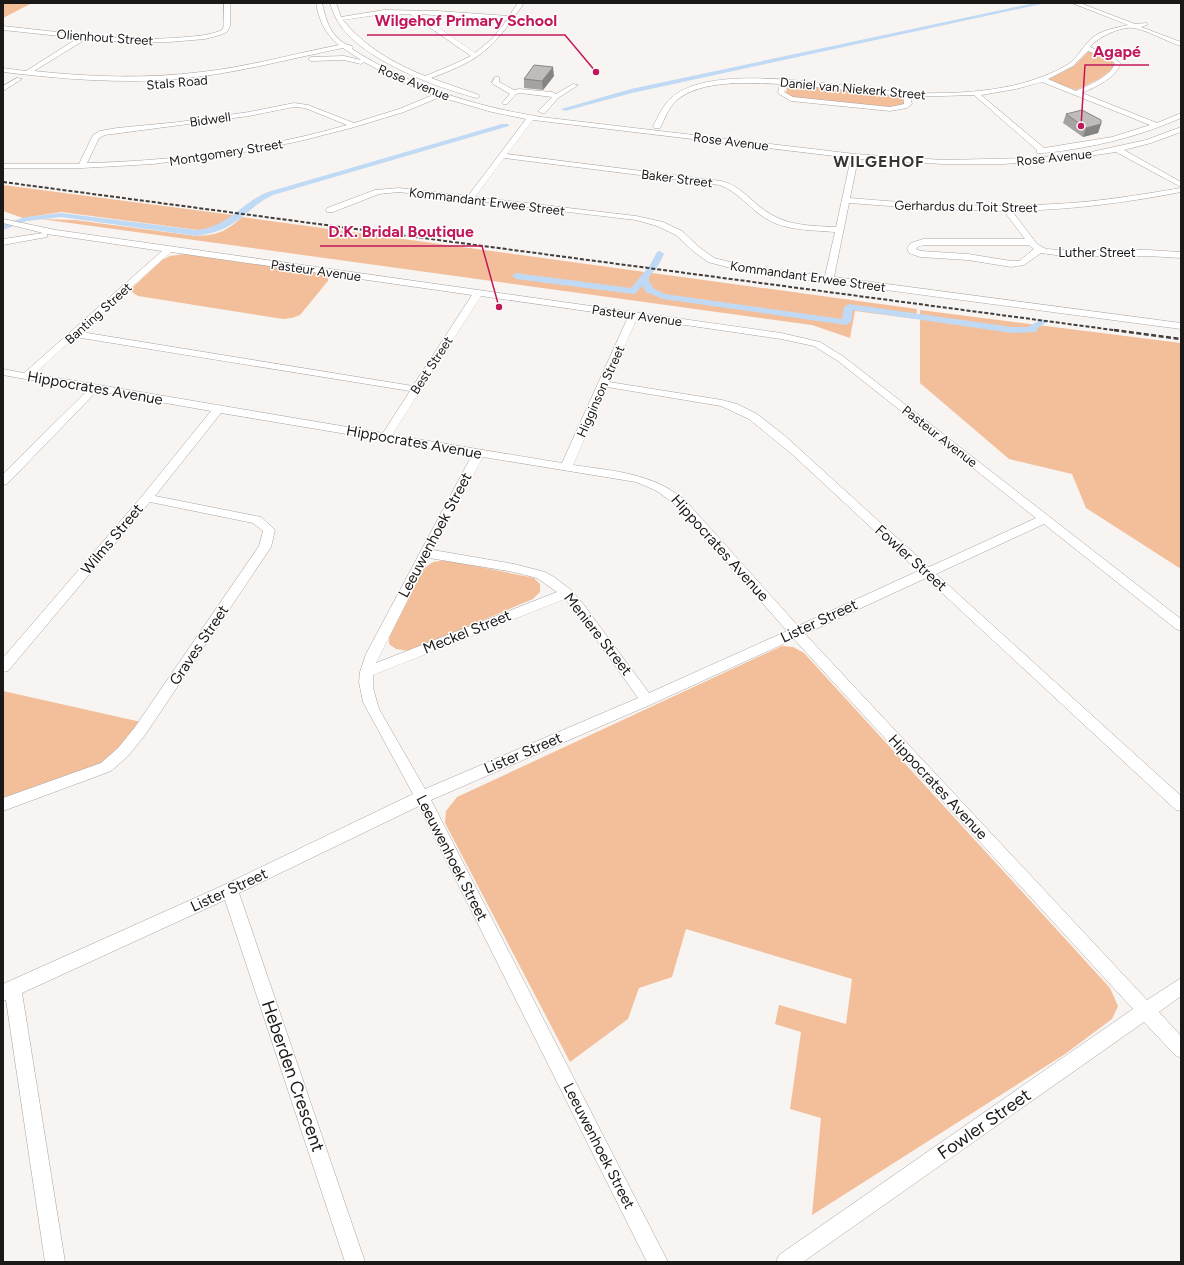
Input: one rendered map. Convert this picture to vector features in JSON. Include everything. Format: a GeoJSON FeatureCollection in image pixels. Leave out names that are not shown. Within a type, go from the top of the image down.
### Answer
{"type":"FeatureCollection","features":[{"type":"Feature","properties":{"kind":"street","name":"Olienhout Street"},"geometry":{"type":"LineString","coordinates":[[3,28],[133,41],[182,40],[218,34],[226,29],[227,3]]}},
{"type":"Feature","properties":{"kind":"street","name":"Rose Avenue"},"geometry":{"type":"LineString","coordinates":[[319,3],[329,32],[376,67],[422,87],[450,97],[528,117],[539,112],[643,128],[951,162],[993,162],[1064,158],[1134,145],[1168,135],[1181,129]]}},
{"type":"Feature","properties":{"kind":"street","name":"Rose Avenue"},"geometry":{"type":"LineString","coordinates":[[333,3],[338,19],[347,32],[374,52],[434,82],[487,98]]}},
{"type":"Feature","properties":{"kind":"street"},"geometry":{"type":"LineString","coordinates":[[382,3],[384,12]]}},
{"type":"Feature","properties":{"kind":"street"},"geometry":{"type":"LineString","coordinates":[[408,81],[475,56],[495,39],[522,3]]}},
{"type":"Feature","properties":{"kind":"street"},"geometry":{"type":"LineString","coordinates":[[1075,3],[1181,44]]}},
{"type":"Feature","properties":{"kind":"street"},"geometry":{"type":"LineString","coordinates":[[1090,3],[1181,38]]}},
{"type":"Feature","properties":{"kind":"street"},"geometry":{"type":"LineString","coordinates":[[338,19],[384,12],[411,12],[511,18]]}},
{"type":"Feature","properties":{"kind":"street"},"geometry":{"type":"LineString","coordinates":[[411,12],[475,56]]}},
{"type":"Feature","properties":{"kind":"street"},"geometry":{"type":"LineString","coordinates":[[1105,14],[1124,16]]}},
{"type":"Feature","properties":{"kind":"street","name":"Daniel van Niekerk Street"},"geometry":{"type":"LineString","coordinates":[[657,126],[675,97],[693,88],[734,80],[906,94],[975,93],[1002,89],[1041,79],[1072,64],[1097,37],[1145,24]]}},
{"type":"Feature","properties":{"kind":"street"},"geometry":{"type":"LineString","coordinates":[[283,58],[322,45],[329,32]]}},
{"type":"Feature","properties":{"kind":"street"},"geometry":{"type":"LineString","coordinates":[[28,76],[87,36]]}},
{"type":"Feature","properties":{"kind":"street"},"geometry":{"type":"LineString","coordinates":[[354,38],[349,48],[374,52]]}},
{"type":"Feature","properties":{"kind":"street","name":"Stals Road"},"geometry":{"type":"LineString","coordinates":[[28,76],[36,74],[98,79],[161,81],[283,58],[349,48]]}},
{"type":"Feature","properties":{"kind":"street","name":"Stals Road"},"geometry":{"type":"LineString","coordinates":[[65,84],[103,86],[216,78],[306,59],[349,48]]}},
{"type":"Feature","properties":{"kind":"street"},"geometry":{"type":"LineString","coordinates":[[1076,93],[1110,75],[1116,69],[1118,64],[1113,58],[1086,48]]}},
{"type":"Feature","properties":{"kind":"street"},"geometry":{"type":"LineString","coordinates":[[306,59],[344,58],[376,67]]}},
{"type":"Feature","properties":{"kind":"street"},"geometry":{"type":"LineString","coordinates":[[3,70],[20,76]]}},
{"type":"Feature","properties":{"kind":"street"},"geometry":{"type":"LineString","coordinates":[[3,89],[20,76]]}},
{"type":"Feature","properties":{"kind":"street"},"geometry":{"type":"LineString","coordinates":[[3,77],[11,78],[28,76],[58,83]]}},
{"type":"Feature","properties":{"kind":"street"},"geometry":{"type":"LineString","coordinates":[[497,78],[495,83],[514,93],[529,91],[552,94],[556,96]]}},
{"type":"Feature","properties":{"kind":"street"},"geometry":{"type":"LineString","coordinates":[[1041,79],[1155,127],[1168,135]]}},
{"type":"Feature","properties":{"kind":"street"},"geometry":{"type":"LineString","coordinates":[[422,87],[434,82]]}},
{"type":"Feature","properties":{"kind":"street"},"geometry":{"type":"LineString","coordinates":[[784,83],[781,92],[791,99],[896,110],[905,107],[908,104],[906,94]]}},
{"type":"Feature","properties":{"kind":"street"},"geometry":{"type":"LineString","coordinates":[[471,198],[528,117],[539,112],[556,96],[575,85]]}},
{"type":"Feature","properties":{"kind":"street","name":"Montgomery Street"},"geometry":{"type":"LineString","coordinates":[[3,166],[120,165],[163,162],[243,151],[296,140],[397,112],[438,93],[447,86]]}},
{"type":"Feature","properties":{"kind":"street"},"geometry":{"type":"LineString","coordinates":[[450,97],[461,91]]}},
{"type":"Feature","properties":{"kind":"street"},"geometry":{"type":"LineString","coordinates":[[505,103],[514,93]]}},
{"type":"Feature","properties":{"kind":"street"},"geometry":{"type":"LineString","coordinates":[[975,93],[1043,151]]}},
{"type":"Feature","properties":{"kind":"street","name":"Bidwell"},"geometry":{"type":"LineString","coordinates":[[82,166],[96,137],[103,132],[201,121],[294,105],[306,106],[354,125]]}},
{"type":"Feature","properties":{"kind":"street","name":"Rose Avenue"},"geometry":{"type":"LineString","coordinates":[[1041,160],[1032,152],[1094,144],[1119,138],[1166,123],[1181,115]]}},
{"type":"Feature","properties":{"kind":"street"},"geometry":{"type":"LineString","coordinates":[[1166,123],[1181,129]]}},
{"type":"Feature","properties":{"kind":"street","name":"Rose Avenue"},"geometry":{"type":"LineString","coordinates":[[643,128],[657,126],[666,130]]}},
{"type":"Feature","properties":{"kind":"street"},"geometry":{"type":"LineString","coordinates":[[1119,138],[1134,145]]}},
{"type":"Feature","properties":{"kind":"street"},"geometry":{"type":"LineString","coordinates":[[1094,144],[1107,151]]}},
{"type":"Feature","properties":{"kind":"street"},"geometry":{"type":"LineString","coordinates":[[1121,148],[1181,179]]}},
{"type":"Feature","properties":{"kind":"street"},"geometry":{"type":"LineString","coordinates":[[1121,148],[1181,185]]}},
{"type":"Feature","properties":{"kind":"street"},"geometry":{"type":"LineString","coordinates":[[1053,150],[1064,158]]}},
{"type":"Feature","properties":{"kind":"street","name":"Rose Avenue"},"geometry":{"type":"LineString","coordinates":[[845,151],[854,156],[871,154],[956,155],[1022,153]]}},
{"type":"Feature","properties":{"kind":"street","name":"Baker Street"},"geometry":{"type":"LineString","coordinates":[[502,156],[721,183],[738,190],[767,216],[775,220],[790,224],[839,230]]}},
{"type":"Feature","properties":{"kind":"street"},"geometry":{"type":"LineString","coordinates":[[829,280],[854,156]]}},
{"type":"Feature","properties":{"kind":"street","name":"Kommandant Erwee Street"},"geometry":{"type":"LineString","coordinates":[[330,210],[369,195],[390,190],[471,198],[648,221],[660,224],[678,233],[696,249],[718,262],[742,268],[1181,326]]}},
{"type":"Feature","properties":{"kind":"street","name":"Gerhardus du Toit Street"},"geometry":{"type":"LineString","coordinates":[[846,200],[922,207],[1007,210],[1106,203],[1181,190]]}},
{"type":"Feature","properties":{"kind":"street","name":"Luther Street"},"geometry":{"type":"LineString","coordinates":[[1007,210],[1031,242],[1040,249],[1050,252],[1148,253],[1181,255]]}},
{"type":"Feature","properties":{"kind":"street","name":"Pasteur Avenue"},"geometry":{"type":"LineString","coordinates":[[4,222],[56,234],[634,314],[795,338],[825,348],[1181,626]]}},
{"type":"Feature","properties":{"kind":"street"},"geometry":{"type":"LineString","coordinates":[[3,235],[18,226]]}},
{"type":"Feature","properties":{"kind":"street"},"geometry":{"type":"LineString","coordinates":[[3,242],[56,234]]}},
{"type":"Feature","properties":{"kind":"street"},"geometry":{"type":"LineString","coordinates":[[1031,242],[923,242],[914,245],[911,248],[920,254],[968,258],[1011,264],[1021,263],[1040,249]]}},
{"type":"Feature","properties":{"kind":"street","name":"Banting Street"},"geometry":{"type":"LineString","coordinates":[[26,376],[169,249]]}},
{"type":"Feature","properties":{"kind":"street"},"geometry":{"type":"LineString","coordinates":[[156,259],[168,254],[185,251]]}},
{"type":"Feature","properties":{"kind":"street","name":"Best Street"},"geometry":{"type":"LineString","coordinates":[[386,436],[478,293]]}},
{"type":"Feature","properties":{"kind":"street","name":"Higginson Street"},"geometry":{"type":"LineString","coordinates":[[566,467],[634,314]]}},
{"type":"Feature","properties":{"kind":"street"},"geometry":{"type":"LineString","coordinates":[[74,334],[415,389]]}},
{"type":"Feature","properties":{"kind":"street","name":"Hippocrates Avenue"},"geometry":{"type":"LineString","coordinates":[[3,372],[638,479],[656,484],[669,492],[796,632],[1181,1049]]}},
{"type":"Feature","properties":{"kind":"street","name":"Fowler Street"},"geometry":{"type":"LineString","coordinates":[[604,384],[722,403],[745,411],[769,428],[1181,805]]}},
{"type":"Feature","properties":{"kind":"street"},"geometry":{"type":"LineString","coordinates":[[3,480],[95,388]]}},
{"type":"Feature","properties":{"kind":"street","name":"Wilms Street"},"geometry":{"type":"LineString","coordinates":[[3,667],[147,498],[218,409]]}},
{"type":"Feature","properties":{"kind":"street","name":"Leeuwenhoek Street"},"geometry":{"type":"LineString","coordinates":[[479,453],[381,638],[366,672],[365,683],[367,696],[373,710],[422,797],[658,1262]]}},
{"type":"Feature","properties":{"kind":"street","name":"Graves Street"},"geometry":{"type":"LineString","coordinates":[[3,805],[106,766],[123,752],[140,731],[265,547],[269,530],[257,520],[147,498]]}},
{"type":"Feature","properties":{"kind":"street","name":"Lister Street"},"geometry":{"type":"LineString","coordinates":[[8,991],[230,890],[422,797],[647,700],[1045,519]]}},
{"type":"Feature","properties":{"kind":"street","name":"Meniere Street"},"geometry":{"type":"LineString","coordinates":[[425,553],[514,568],[536,573],[550,580],[567,593],[580,608],[647,700]]}},
{"type":"Feature","properties":{"kind":"street","name":"Meckel Street"},"geometry":{"type":"LineString","coordinates":[[366,672],[567,593]]}},
{"type":"Feature","properties":{"kind":"street","name":"Heberden Crescent"},"geometry":{"type":"LineString","coordinates":[[230,890],[355,1262]]}},
{"type":"Feature","properties":{"kind":"street","name":"Fowler Street"},"geometry":{"type":"LineString","coordinates":[[786,1262],[1181,986]]}},
{"type":"Feature","properties":{"kind":"street"},"geometry":{"type":"LineString","coordinates":[[8,991],[56,1262]]}},
{"type":"Feature","properties":{"kind":"shaded area"},"geometry":{"type":"Polygon","coordinates":[[[3,3],[32,3],[3,18],[3,3]]]}},
{"type":"Feature","properties":{"kind":"shaded area"},"geometry":{"type":"Polygon","coordinates":[[[1088,51],[1096,52],[1117,63],[1104,76],[1076,90],[1047,80],[1074,66],[1088,51]]]}},
{"type":"Feature","properties":{"kind":"shaded area"},"geometry":{"type":"Polygon","coordinates":[[[788,86],[900,95],[903,96],[907,104],[894,109],[793,98],[785,94],[788,86]]]}},
{"type":"Feature","properties":{"kind":"shaded area"},"geometry":{"type":"Polygon","coordinates":[[[3,185],[233,215],[217,228],[198,230],[61,212],[23,218],[3,211],[3,185]]]}},
{"type":"Feature","properties":{"kind":"shaded area"},"geometry":{"type":"Polygon","coordinates":[[[242,217],[917,309],[916,319],[855,311],[850,338],[812,325],[41,219],[75,220],[196,236],[210,235],[221,232],[242,217]]]}},
{"type":"Feature","properties":{"kind":"shaded area"},"geometry":{"type":"Polygon","coordinates":[[[185,254],[322,273],[328,277],[328,281],[300,315],[283,319],[138,296],[132,292],[132,288],[162,260],[170,256],[185,254]]]}},
{"type":"Feature","properties":{"kind":"shaded area"},"geometry":{"type":"Polygon","coordinates":[[[920,310],[1181,343],[1181,569],[1086,508],[1072,474],[1009,459],[920,383],[920,310]]]}},
{"type":"Feature","properties":{"kind":"shaded area"},"geometry":{"type":"Polygon","coordinates":[[[446,560],[534,578],[540,584],[540,592],[533,599],[409,651],[396,649],[389,644],[389,634],[422,570],[433,562],[446,560]]]}},
{"type":"Feature","properties":{"kind":"shaded area"},"geometry":{"type":"Polygon","coordinates":[[[782,646],[793,647],[804,653],[1110,988],[1118,1006],[1112,1019],[1065,1054],[812,1215],[821,1118],[790,1109],[801,1032],[775,1024],[779,1005],[846,1024],[852,979],[686,929],[672,977],[639,988],[628,1019],[570,1062],[445,823],[446,811],[457,797],[782,646]]]}},
{"type":"Feature","properties":{"kind":"shaded area"},"geometry":{"type":"Polygon","coordinates":[[[3,691],[141,722],[126,743],[97,767],[3,802],[3,691]]]}},
{"type":"Feature","properties":{"kind":"building"},"geometry":{"type":"Polygon","coordinates":[[[534,65],[553,67],[542,81],[524,79],[534,65]]]}},
{"type":"Feature","properties":{"kind":"building"},"geometry":{"type":"Polygon","coordinates":[[[1082,110],[1101,120],[1101,124],[1086,128],[1066,114],[1082,110]]]}},
{"type":"Feature","properties":{"kind":"waterway"},"geometry":{"type":"LineString","coordinates":[[565,109],[631,91],[1043,3]]}},
{"type":"Feature","properties":{"kind":"waterway"},"geometry":{"type":"LineString","coordinates":[[3,227],[26,219],[61,215],[197,233],[208,232],[232,221],[252,204],[271,193],[505,126]]}},
{"type":"Feature","properties":{"kind":"waterway"},"geometry":{"type":"LineString","coordinates":[[645,277],[654,266],[660,254]]}},
{"type":"Feature","properties":{"kind":"waterway"},"geometry":{"type":"LineString","coordinates":[[516,276],[633,291],[645,277]]}},
{"type":"Feature","properties":{"kind":"waterway"},"geometry":{"type":"LineString","coordinates":[[645,277],[644,281],[649,290],[663,296],[846,322],[849,307],[1012,330],[1033,330],[1033,327],[1042,322]]}},
{"type":"Feature","properties":{"kind":"railway"},"geometry":{"type":"LineString","coordinates":[[3,182],[1121,331]]}},
{"type":"Feature","properties":{"kind":"railway"},"geometry":{"type":"LineString","coordinates":[[1114,330],[1181,339]]}},
{"type":"Feature","properties":{"kind":"place","name":"Wilgehof Primary School"},"geometry":{"type":"Point","coordinates":[596,72]}},
{"type":"Feature","properties":{"kind":"place","name":"Agapé"},"geometry":{"type":"Point","coordinates":[1081,126]}},
{"type":"Feature","properties":{"kind":"place","name":"D.K. Bridal Boutique"},"geometry":{"type":"Point","coordinates":[499,307]}},
{"type":"Feature","properties":{"kind":"district","name":"WILGEHOF"},"geometry":{"type":"Point","coordinates":[879,161]}}]}
